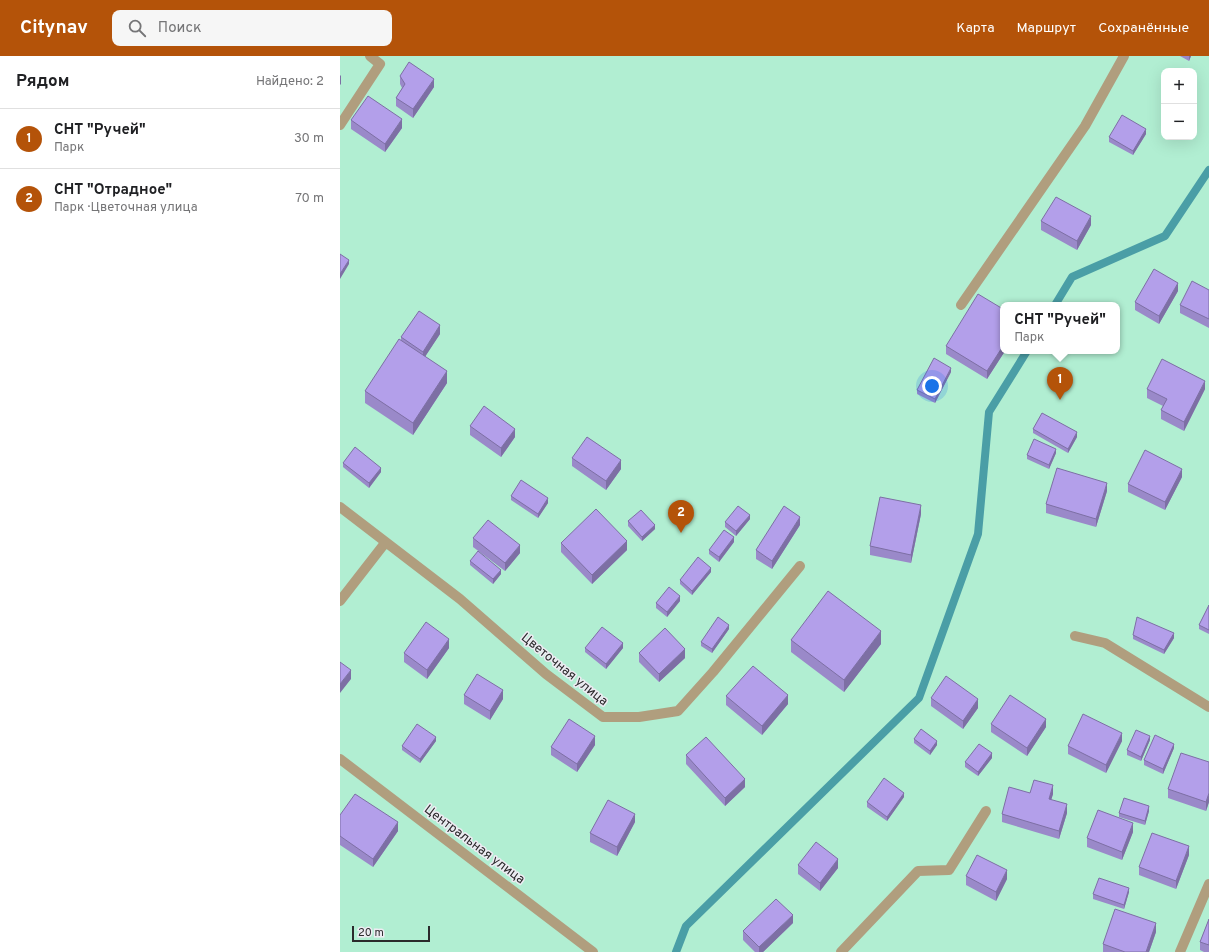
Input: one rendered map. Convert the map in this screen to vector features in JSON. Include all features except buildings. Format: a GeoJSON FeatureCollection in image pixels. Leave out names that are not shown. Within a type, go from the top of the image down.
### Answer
{"type":"FeatureCollection","features":[{"type":"Feature","properties":{"kind":"street"},"geometry":{"type":"LineString","coordinates":[[340,126],[380,64],[370,56]]}},
{"type":"Feature","properties":{"kind":"street"},"geometry":{"type":"LineString","coordinates":[[961,305],[1085,126],[1124,56]]}},
{"type":"Feature","properties":{"kind":"street","name":"Цветочная улица"},"geometry":{"type":"LineString","coordinates":[[340,507],[460,599],[546,674],[603,717],[639,717],[678,711],[713,672],[800,566]]}},
{"type":"Feature","properties":{"kind":"street"},"geometry":{"type":"LineString","coordinates":[[340,601],[385,543]]}},
{"type":"Feature","properties":{"kind":"street"},"geometry":{"type":"LineString","coordinates":[[1075,636],[1105,643],[1209,706]]}},
{"type":"Feature","properties":{"kind":"street","name":"Центральная улица"},"geometry":{"type":"LineString","coordinates":[[340,759],[593,952]]}},
{"type":"Feature","properties":{"kind":"street"},"geometry":{"type":"LineString","coordinates":[[841,952],[918,871],[950,870],[986,811]]}},
{"type":"Feature","properties":{"kind":"street"},"geometry":{"type":"LineString","coordinates":[[1180,952],[1209,884]]}},
{"type":"Feature","properties":{"kind":"green space"},"geometry":{"type":"Polygon","coordinates":[[[340,56],[1209,56],[1209,952],[340,952],[340,56]]]}},
{"type":"Feature","properties":{"kind":"waterway"},"geometry":{"type":"LineString","coordinates":[[1057,302],[1072,277],[1165,236],[1209,170]]}},
{"type":"Feature","properties":{"kind":"waterway"},"geometry":{"type":"LineString","coordinates":[[676,952],[686,926],[919,698],[978,534],[989,412],[1025,354]]}},
{"type":"Feature","properties":{"kind":"place","name":"СНТ \"Ручей\""},"geometry":{"type":"Point","coordinates":[1060,400]}},
{"type":"Feature","properties":{"kind":"place","name":"СНТ \"Отрадное\""},"geometry":{"type":"Point","coordinates":[681,533]}}]}
